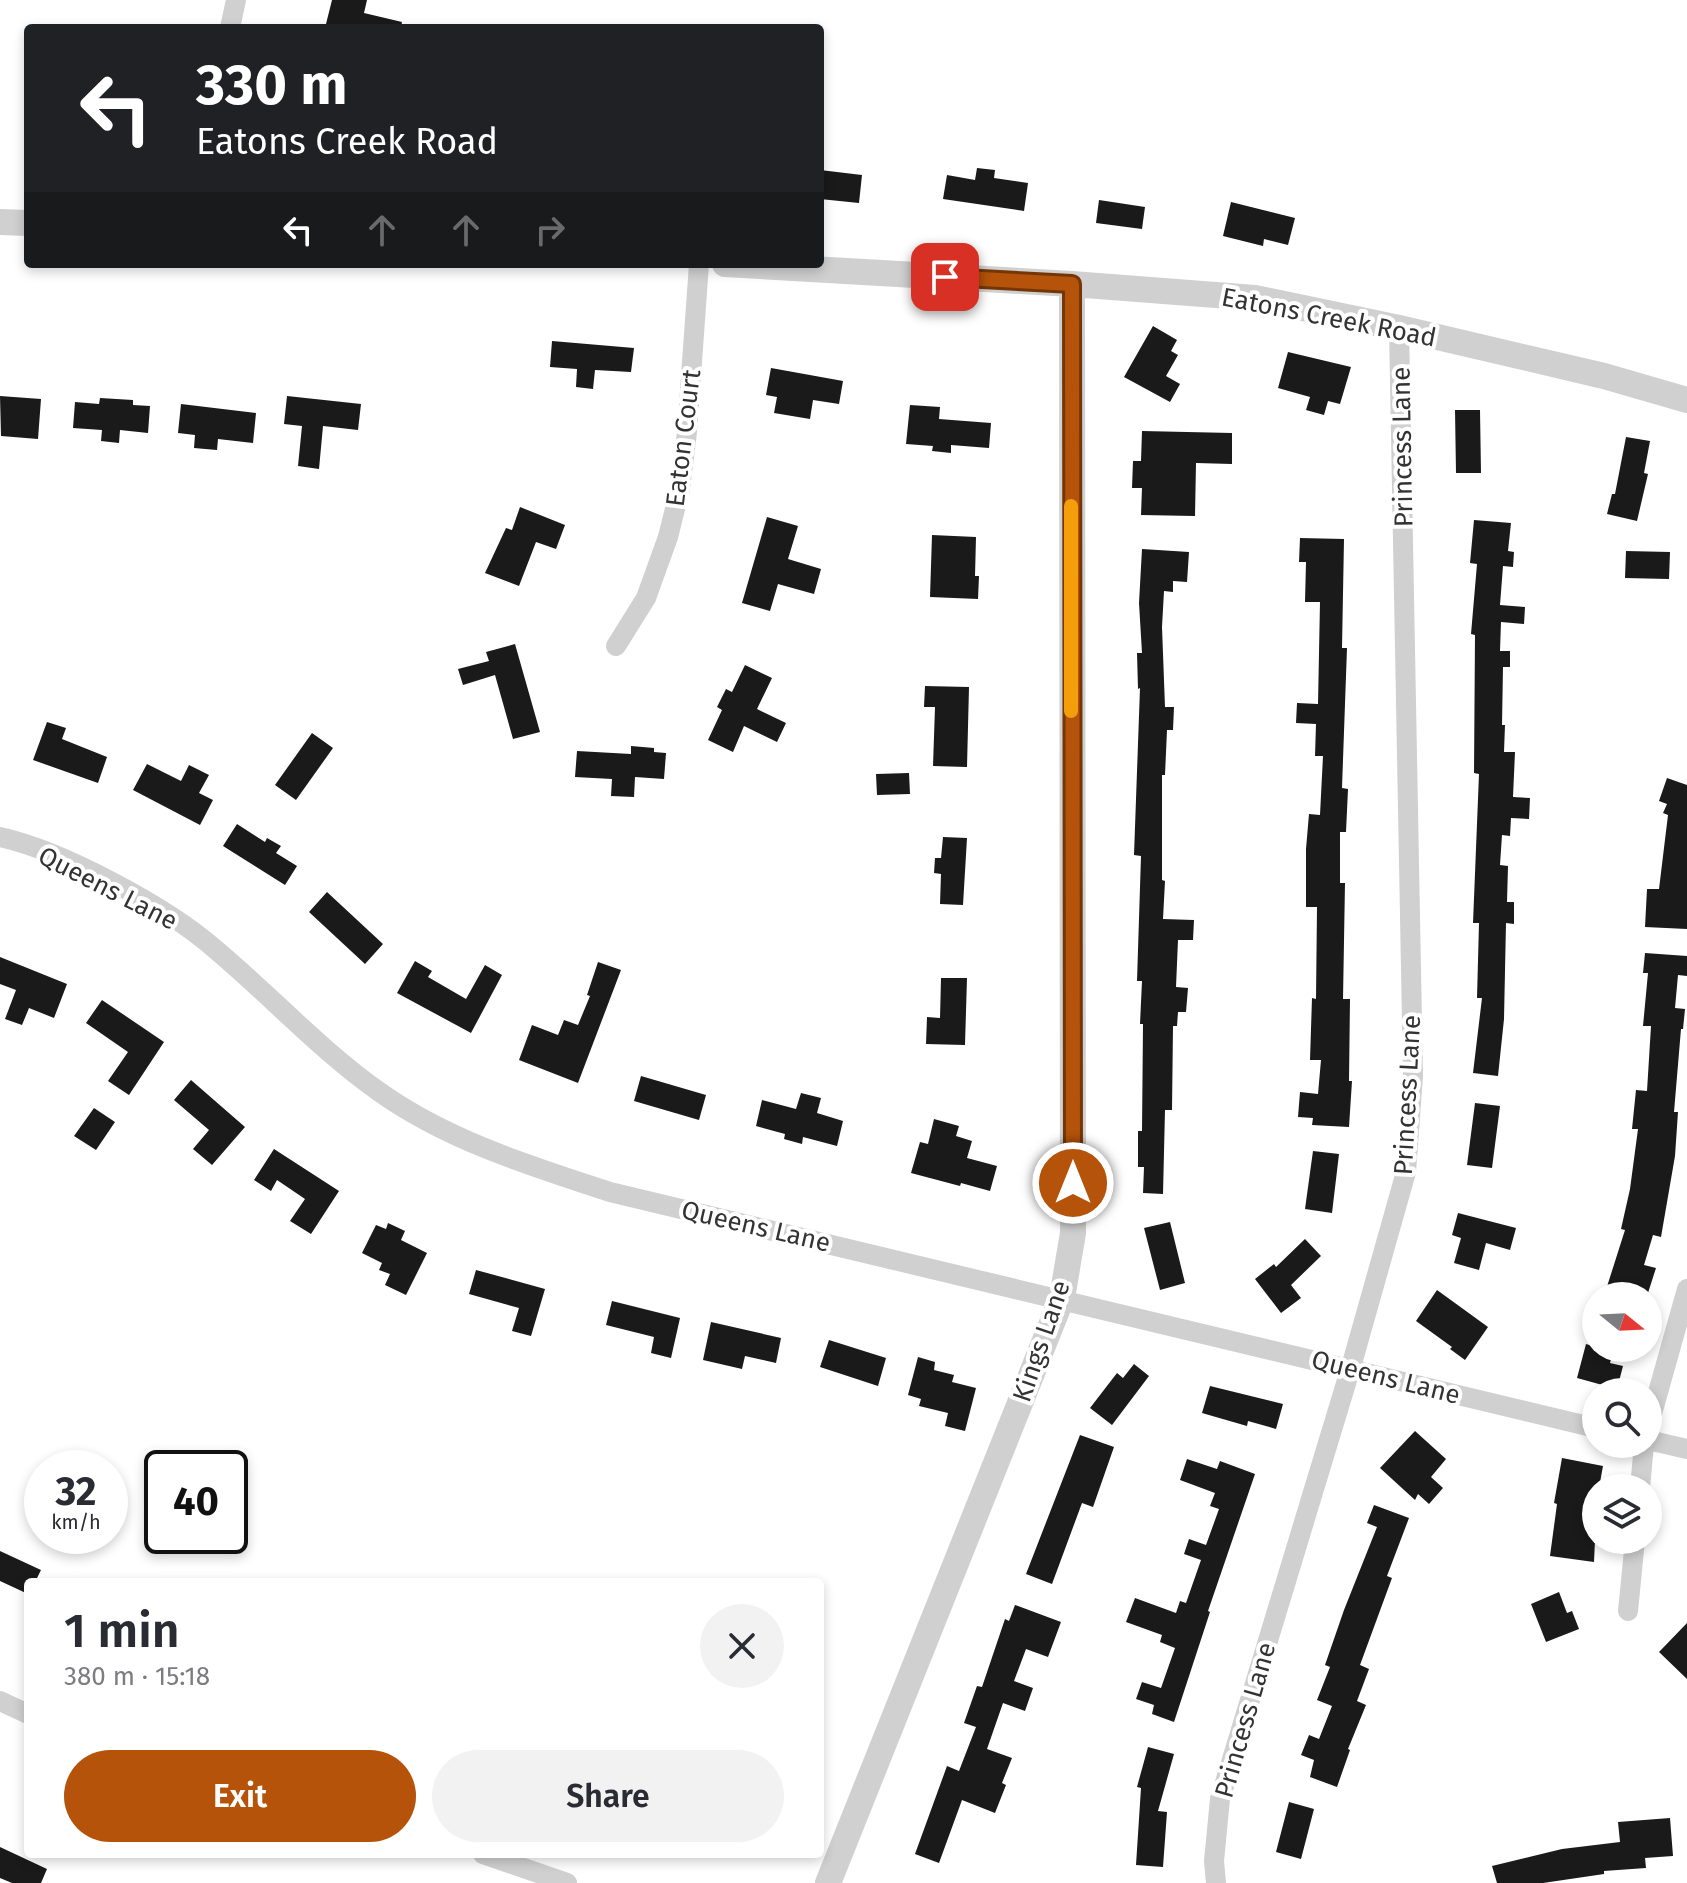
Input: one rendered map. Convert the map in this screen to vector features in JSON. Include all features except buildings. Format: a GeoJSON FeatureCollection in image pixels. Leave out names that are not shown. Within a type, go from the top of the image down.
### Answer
{"type":"FeatureCollection","features":[{"type":"Feature","properties":{"kind":"street"},"geometry":{"type":"LineString","coordinates":[[231,24],[236,0]]}},
{"type":"Feature","properties":{"kind":"street"},"geometry":{"type":"LineString","coordinates":[[0,222],[24,223]]}},
{"type":"Feature","properties":{"kind":"street","name":"Eaton Court"},"geometry":{"type":"LineString","coordinates":[[616,646],[646,598],[668,537],[680,489],[699,268]]}},
{"type":"Feature","properties":{"kind":"street","name":"Eatons Creek Road"},"geometry":{"type":"LineString","coordinates":[[794,268],[1255,298],[1604,376],[1687,400]]}},
{"type":"Feature","properties":{"kind":"street","name":"Kings Lane"},"geometry":{"type":"LineString","coordinates":[[828,1883],[1062,1298],[1073,1223],[1072,284]]}},
{"type":"Feature","properties":{"kind":"street","name":"Princess Lane"},"geometry":{"type":"LineString","coordinates":[[1216,1883],[1214,1861],[1220,1799],[1351,1367],[1406,1172],[1413,1076],[1399,328]]}},
{"type":"Feature","properties":{"kind":"street","name":"Queens Lane"},"geometry":{"type":"LineString","coordinates":[[0,837],[74,864],[157,907],[213,947],[326,1050],[382,1094],[450,1133],[525,1164],[610,1192],[1582,1425]]}},
{"type":"Feature","properties":{"kind":"street"},"geometry":{"type":"LineString","coordinates":[[1662,1378],[1687,1289]]}},
{"type":"Feature","properties":{"kind":"street"},"geometry":{"type":"LineString","coordinates":[[1662,1445],[1687,1449]]}},
{"type":"Feature","properties":{"kind":"street"},"geometry":{"type":"LineString","coordinates":[[1628,1611],[1634,1554]]}},
{"type":"Feature","properties":{"kind":"street"},"geometry":{"type":"LineString","coordinates":[[0,1701],[24,1712]]}},
{"type":"Feature","properties":{"kind":"street"},"geometry":{"type":"LineString","coordinates":[[495,1858],[567,1883]]}},
{"type":"Feature","properties":{"kind":"slow traffic"},"geometry":{"type":"LineString","coordinates":[[1071,506],[1071,711]]}},
{"type":"Feature","properties":{"kind":"route"},"geometry":{"type":"LineString","coordinates":[[945,277],[1072,284],[1073,1183]]}}]}
